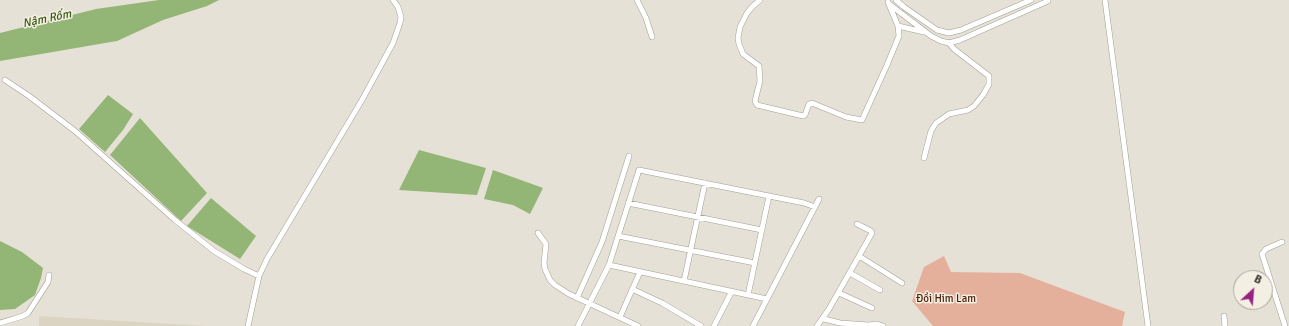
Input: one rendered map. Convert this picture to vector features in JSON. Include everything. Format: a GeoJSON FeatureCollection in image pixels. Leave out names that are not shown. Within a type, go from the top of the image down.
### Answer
{"type":"FeatureCollection","features":[{"type":"Feature","properties":{"kind":"street"},"geometry":{"type":"LineString","coordinates":[[248,326],[259,276],[266,259],[362,100],[393,43],[401,17],[398,7],[393,0]]}},
{"type":"Feature","properties":{"kind":"street"},"geometry":{"type":"LineString","coordinates":[[637,0],[646,18],[652,37]]}},
{"type":"Feature","properties":{"kind":"street"},"geometry":{"type":"LineString","coordinates":[[760,0],[747,13],[740,27],[738,38],[743,54],[759,66],[760,84],[756,104],[802,116],[805,115],[809,104],[812,103],[846,118],[862,120],[899,33],[898,26],[887,1]]}},
{"type":"Feature","properties":{"kind":"street"},"geometry":{"type":"LineString","coordinates":[[896,0],[937,30],[950,33],[961,30],[1031,0]]}},
{"type":"Feature","properties":{"kind":"street"},"geometry":{"type":"LineString","coordinates":[[887,1],[895,10],[926,32],[941,41],[949,43],[966,37],[1048,0]]}},
{"type":"Feature","properties":{"kind":"street"},"geometry":{"type":"LineString","coordinates":[[1105,0],[1148,326]]}},
{"type":"Feature","properties":{"kind":"street"},"geometry":{"type":"LineString","coordinates":[[898,26],[926,32]]}},
{"type":"Feature","properties":{"kind":"street"},"geometry":{"type":"LineString","coordinates":[[924,158],[931,131],[936,123],[949,114],[968,110],[974,106],[983,95],[989,84],[989,76],[954,49],[949,43]]}},
{"type":"Feature","properties":{"kind":"street"},"geometry":{"type":"LineString","coordinates":[[5,80],[30,96],[75,131],[175,220],[214,251],[259,276]]}},
{"type":"Feature","properties":{"kind":"street"},"geometry":{"type":"LineString","coordinates":[[577,298],[602,242],[629,156]]}},
{"type":"Feature","properties":{"kind":"street"},"geometry":{"type":"LineString","coordinates":[[578,326],[609,265],[639,170],[769,196],[815,207]]}},
{"type":"Feature","properties":{"kind":"street"},"geometry":{"type":"LineString","coordinates":[[684,281],[705,183]]}},
{"type":"Feature","properties":{"kind":"street"},"geometry":{"type":"LineString","coordinates":[[748,295],[769,196]]}},
{"type":"Feature","properties":{"kind":"street"},"geometry":{"type":"LineString","coordinates":[[753,326],[819,200]]}},
{"type":"Feature","properties":{"kind":"street"},"geometry":{"type":"LineString","coordinates":[[628,203],[762,230]]}},
{"type":"Feature","properties":{"kind":"street"},"geometry":{"type":"LineString","coordinates":[[817,326],[824,319],[872,233],[857,224]]}},
{"type":"Feature","properties":{"kind":"street"},"geometry":{"type":"LineString","coordinates":[[538,233],[546,244],[544,266],[550,280],[560,289],[577,298],[638,326]]}},
{"type":"Feature","properties":{"kind":"street"},"geometry":{"type":"LineString","coordinates":[[618,236],[755,263]]}},
{"type":"Feature","properties":{"kind":"street"},"geometry":{"type":"LineString","coordinates":[[1282,242],[1266,249],[1262,254],[1285,326]]}},
{"type":"Feature","properties":{"kind":"street"},"geometry":{"type":"LineString","coordinates":[[860,256],[902,283]]}},
{"type":"Feature","properties":{"kind":"street"},"geometry":{"type":"LineString","coordinates":[[609,265],[767,299]]}},
{"type":"Feature","properties":{"kind":"street"},"geometry":{"type":"LineString","coordinates":[[620,317],[640,272]]}},
{"type":"Feature","properties":{"kind":"street"},"geometry":{"type":"LineString","coordinates":[[850,273],[880,290]]}},
{"type":"Feature","properties":{"kind":"street"},"geometry":{"type":"LineString","coordinates":[[0,323],[28,314],[48,282],[49,275]]}},
{"type":"Feature","properties":{"kind":"street"},"geometry":{"type":"LineString","coordinates":[[632,289],[662,302],[702,326]]}},
{"type":"Feature","properties":{"kind":"street"},"geometry":{"type":"LineString","coordinates":[[714,326],[732,291]]}},
{"type":"Feature","properties":{"kind":"street"},"geometry":{"type":"LineString","coordinates":[[839,293],[872,308]]}},
{"type":"Feature","properties":{"kind":"street"},"geometry":{"type":"LineString","coordinates":[[1224,316],[1225,326]]}},
{"type":"Feature","properties":{"kind":"street"},"geometry":{"type":"LineString","coordinates":[[824,319],[840,323],[868,325],[877,324],[883,326]]}},
{"type":"Feature","properties":{"kind":"shaded area"},"geometry":{"type":"Polygon","coordinates":[[[159,0],[219,0],[207,6],[163,20],[117,41],[0,61],[0,33],[96,9],[159,0]]]}},
{"type":"Feature","properties":{"kind":"shaded area"},"geometry":{"type":"Polygon","coordinates":[[[108,95],[133,114],[123,130],[105,152],[79,129],[108,95]]]}},
{"type":"Feature","properties":{"kind":"shaded area"},"geometry":{"type":"Polygon","coordinates":[[[140,118],[207,193],[181,221],[110,155],[140,118]]]}},
{"type":"Feature","properties":{"kind":"shaded area"},"geometry":{"type":"Polygon","coordinates":[[[419,150],[486,168],[477,195],[399,190],[419,150]]]}},
{"type":"Feature","properties":{"kind":"shaded area"},"geometry":{"type":"Polygon","coordinates":[[[493,170],[543,188],[530,214],[513,205],[484,199],[493,170]]]}},
{"type":"Feature","properties":{"kind":"shaded area"},"geometry":{"type":"Polygon","coordinates":[[[211,198],[256,236],[240,259],[187,226],[211,198]]]}},
{"type":"Feature","properties":{"kind":"shaded area"},"geometry":{"type":"Polygon","coordinates":[[[0,241],[22,252],[43,268],[35,295],[15,309],[0,310],[0,241]]]}},
{"type":"Feature","properties":{"kind":"shaded area"},"geometry":{"type":"Polygon","coordinates":[[[39,316],[205,326],[39,326],[39,316]]]}},
{"type":"Feature","properties":{"kind":"green space","name":"Đồi Him Lam"},"geometry":{"type":"Polygon","coordinates":[[[944,256],[951,272],[1020,273],[1125,312],[1122,326],[933,326],[912,301],[924,267],[944,256]]]}},
{"type":"Feature","properties":{"kind":"water label","name":"Nậm Rốm"},"geometry":{"type":"Point","coordinates":[47,19]}}]}
